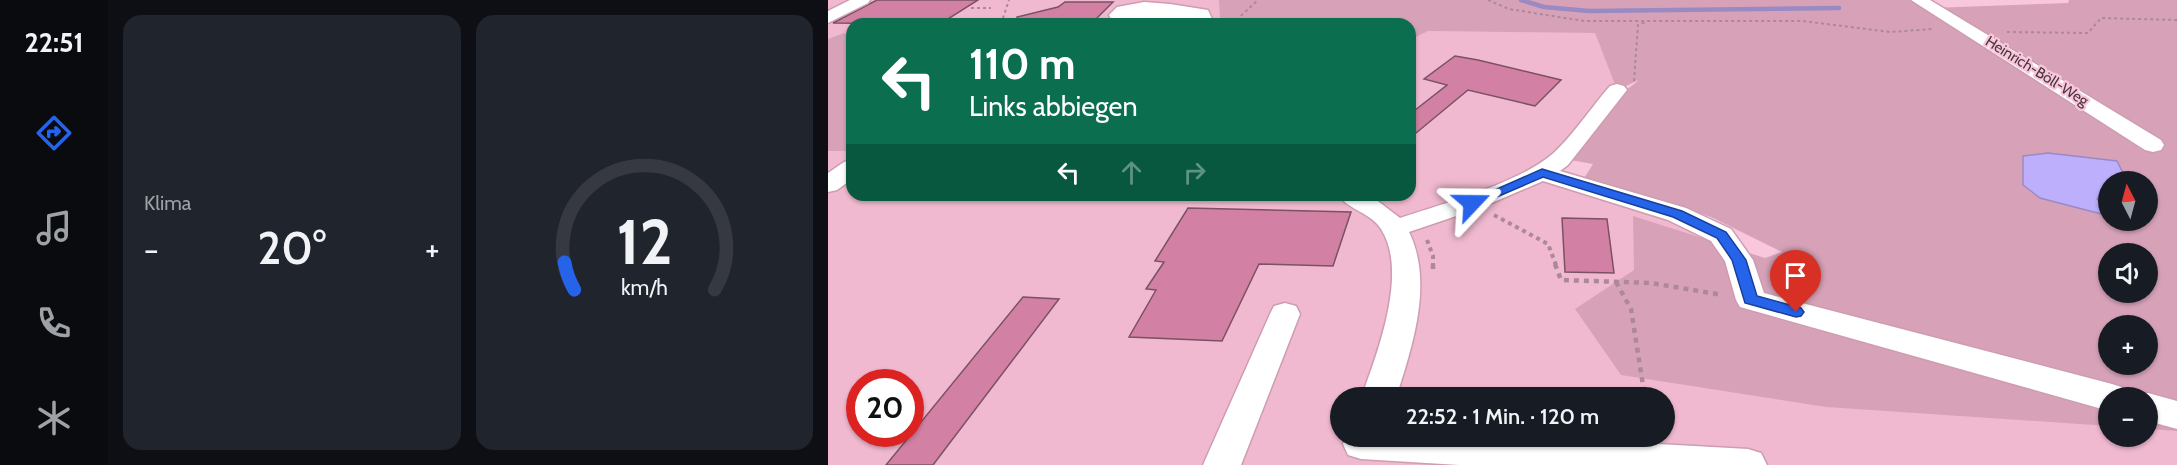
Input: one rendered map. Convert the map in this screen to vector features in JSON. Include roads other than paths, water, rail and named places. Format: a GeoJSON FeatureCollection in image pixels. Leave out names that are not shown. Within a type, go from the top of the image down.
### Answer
{"type":"FeatureCollection","features":[{"type":"Feature","properties":{"kind":"street"},"geometry":{"type":"LineString","coordinates":[[835,14],[862,0]]}},
{"type":"Feature","properties":{"kind":"street","name":"Heinrich-Böll-Weg"},"geometry":{"type":"LineString","coordinates":[[1919,0],[2153,145]]}},
{"type":"Feature","properties":{"kind":"street"},"geometry":{"type":"LineString","coordinates":[[1395,228],[1472,203],[1542,173],[1560,160],[1617,90]]}},
{"type":"Feature","properties":{"kind":"street"},"geometry":{"type":"LineString","coordinates":[[828,185],[846,172]]}},
{"type":"Feature","properties":{"kind":"street"},"geometry":{"type":"LineString","coordinates":[[1542,173],[1677,214],[1721,235],[1739,260],[1751,300],[2098,394]]}},
{"type":"Feature","properties":{"kind":"street"},"geometry":{"type":"LineString","coordinates":[[1362,201],[1395,228],[1405,255],[1406,280],[1398,329],[1381,387]]}},
{"type":"Feature","properties":{"kind":"street"},"geometry":{"type":"LineString","coordinates":[[1222,465],[1285,314]]}},
{"type":"Feature","properties":{"kind":"street"},"geometry":{"type":"LineString","coordinates":[[2158,410],[2177,415]]}},
{"type":"Feature","properties":{"kind":"street"},"geometry":{"type":"LineString","coordinates":[[1359,449],[1748,465]]}},
{"type":"Feature","properties":{"kind":"waterway"},"geometry":{"type":"LineString","coordinates":[[1521,0],[1544,7],[1589,11],[1839,8]]}}]}
